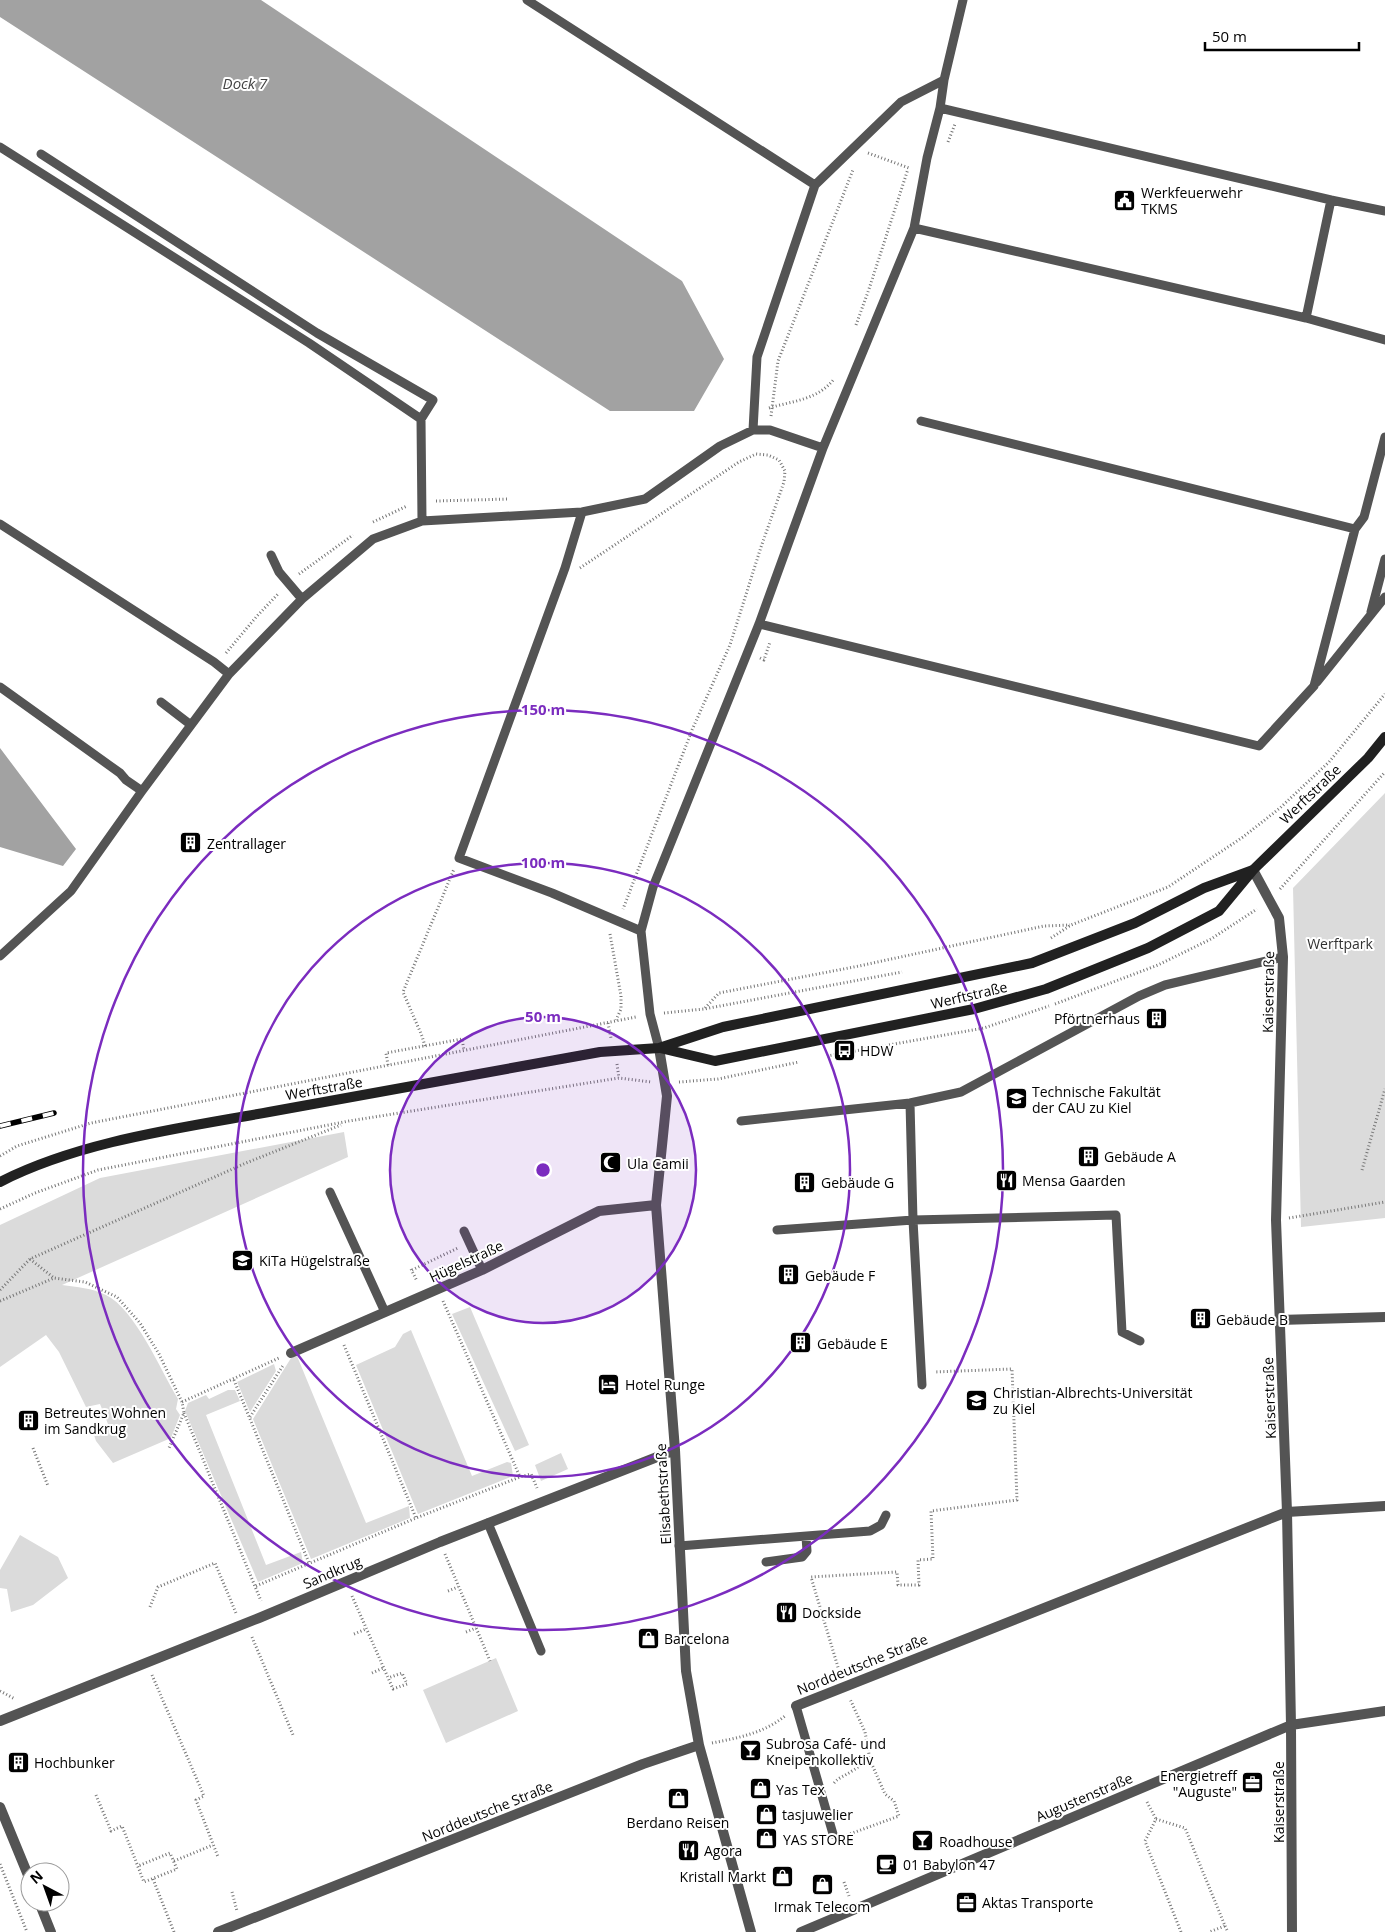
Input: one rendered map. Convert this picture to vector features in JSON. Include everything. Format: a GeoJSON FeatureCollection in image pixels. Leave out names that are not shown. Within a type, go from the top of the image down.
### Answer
{"type":"FeatureCollection","features":[{"type":"Feature","properties":{"kind":"main road","name":"Werftstraße"},"geometry":{"type":"LineString","coordinates":[[659,1048],[715,1061],[974,1009],[1046,989],[1148,948],[1219,911],[1252,870],[1368,758],[1385,737]]}},
{"type":"Feature","properties":{"kind":"main road","name":"Werftstraße"},"geometry":{"type":"LineString","coordinates":[[0,1182],[24,1170],[104,1144],[232,1118],[600,1052],[659,1048],[723,1027],[1032,963],[1135,923],[1204,888],[1252,870]]}},
{"type":"Feature","properties":{"kind":"street","name":"Kaiserstraße"},"geometry":{"type":"LineString","coordinates":[[1252,870],[1279,918],[1284,957],[1276,1220],[1288,1512],[1292,1725],[1292,1932]]}},
{"type":"Feature","properties":{"kind":"street","name":"Elisabethstraße"},"geometry":{"type":"LineString","coordinates":[[659,1048],[667,1096],[656,1205],[675,1450],[686,1671],[699,1745],[751,1932]]}},
{"type":"Feature","properties":{"kind":"street","name":"Hügelstraße"},"geometry":{"type":"LineString","coordinates":[[291,1353],[478,1272],[599,1211],[656,1205]]}},
{"type":"Feature","properties":{"kind":"street"},"geometry":{"type":"LineString","coordinates":[[1279,1320],[1385,1317]]}},
{"type":"Feature","properties":{"kind":"street","name":"Sandkrug"},"geometry":{"type":"LineString","coordinates":[[0,1722],[440,1542],[675,1450]]}},
{"type":"Feature","properties":{"kind":"street","name":"Norddeutsche Straße"},"geometry":{"type":"LineString","coordinates":[[796,1706],[1288,1512],[1385,1506]]}},
{"type":"Feature","properties":{"kind":"street","name":"Augustenstraße"},"geometry":{"type":"LineString","coordinates":[[801,1932],[1292,1725],[1385,1711]]}},
{"type":"Feature","properties":{"kind":"street","name":"Norddeutsche Straße"},"geometry":{"type":"LineString","coordinates":[[218,1932],[643,1764],[699,1745]]}},
{"type":"Feature","properties":{"kind":"street"},"geometry":{"type":"LineString","coordinates":[[0,1807],[23,1862]]}},
{"type":"Feature","properties":{"kind":"street"},"geometry":{"type":"LineString","coordinates":[[43,1912],[51,1932]]}},
{"type":"Feature","properties":{"kind":"lane"},"geometry":{"type":"LineString","coordinates":[[527,0],[815,185]]}},
{"type":"Feature","properties":{"kind":"lane"},"geometry":{"type":"LineString","coordinates":[[659,1048],[650,1014],[641,931],[653,887],[760,624],[823,448],[914,228],[927,158],[940,108],[944,80],[963,0]]}},
{"type":"Feature","properties":{"kind":"lane"},"geometry":{"type":"LineString","coordinates":[[753,430],[757,357],[815,185],[901,102],[944,80]]}},
{"type":"Feature","properties":{"kind":"lane"},"geometry":{"type":"LineString","coordinates":[[940,108],[1385,211]]}},
{"type":"Feature","properties":{"kind":"lane"},"geometry":{"type":"LineString","coordinates":[[0,147],[310,343],[421,419]]}},
{"type":"Feature","properties":{"kind":"lane"},"geometry":{"type":"LineString","coordinates":[[41,154],[317,333],[432,400],[421,419],[422,521]]}},
{"type":"Feature","properties":{"kind":"lane"},"geometry":{"type":"LineString","coordinates":[[1306,318],[1331,200]]}},
{"type":"Feature","properties":{"kind":"lane"},"geometry":{"type":"LineString","coordinates":[[914,228],[1306,318],[1385,340]]}},
{"type":"Feature","properties":{"kind":"lane"},"geometry":{"type":"LineString","coordinates":[[310,343],[311,335],[317,333]]}},
{"type":"Feature","properties":{"kind":"lane"},"geometry":{"type":"LineString","coordinates":[[921,421],[1355,529]]}},
{"type":"Feature","properties":{"kind":"lane"},"geometry":{"type":"LineString","coordinates":[[2,949],[71,891],[229,674],[302,599],[373,539],[422,521],[582,512],[645,499],[720,446],[753,430],[770,430],[823,448]]}},
{"type":"Feature","properties":{"kind":"lane"},"geometry":{"type":"LineString","coordinates":[[1314,686],[1355,529],[1364,517],[1385,437]]}},
{"type":"Feature","properties":{"kind":"lane"},"geometry":{"type":"LineString","coordinates":[[582,512],[565,568],[459,858],[552,893],[641,931]]}},
{"type":"Feature","properties":{"kind":"lane"},"geometry":{"type":"LineString","coordinates":[[0,524],[218,664],[229,674]]}},
{"type":"Feature","properties":{"kind":"lane"},"geometry":{"type":"LineString","coordinates":[[271,555],[280,572],[302,599]]}},
{"type":"Feature","properties":{"kind":"lane"},"geometry":{"type":"LineString","coordinates":[[1369,617],[1385,559]]}},
{"type":"Feature","properties":{"kind":"lane"},"geometry":{"type":"LineString","coordinates":[[760,624],[1259,746],[1314,686],[1385,597]]}},
{"type":"Feature","properties":{"kind":"lane"},"geometry":{"type":"LineString","coordinates":[[0,687],[120,773],[126,780],[142,791]]}},
{"type":"Feature","properties":{"kind":"lane"},"geometry":{"type":"LineString","coordinates":[[161,702],[191,725]]}},
{"type":"Feature","properties":{"kind":"lane"},"geometry":{"type":"LineString","coordinates":[[741,1121],[910,1103],[961,1092],[1139,996],[1165,985],[1284,957]]}},
{"type":"Feature","properties":{"kind":"lane"},"geometry":{"type":"LineString","coordinates":[[910,1103],[913,1220],[922,1385]]}},
{"type":"Feature","properties":{"kind":"lane"},"geometry":{"type":"LineString","coordinates":[[330,1192],[385,1312]]}},
{"type":"Feature","properties":{"kind":"lane"},"geometry":{"type":"LineString","coordinates":[[777,1230],[913,1220],[1116,1215],[1122,1332],[1140,1342]]}},
{"type":"Feature","properties":{"kind":"lane"},"geometry":{"type":"LineString","coordinates":[[464,1231],[478,1272]]}},
{"type":"Feature","properties":{"kind":"lane"},"geometry":{"type":"LineString","coordinates":[[680,1546],[870,1531],[881,1525],[886,1515]]}},
{"type":"Feature","properties":{"kind":"lane"},"geometry":{"type":"LineString","coordinates":[[488,1523],[541,1651]]}},
{"type":"Feature","properties":{"kind":"lane"},"geometry":{"type":"LineString","coordinates":[[766,1562],[802,1557],[807,1551],[806,1537]]}},
{"type":"Feature","properties":{"kind":"lane"},"geometry":{"type":"LineString","coordinates":[[796,1706],[833,1834]]}},
{"type":"Feature","properties":{"kind":"path"},"geometry":{"type":"LineString","coordinates":[[861,150],[908,169]]}},
{"type":"Feature","properties":{"kind":"path"},"geometry":{"type":"LineString","coordinates":[[853,332],[869,290],[911,161]]}},
{"type":"Feature","properties":{"kind":"path"},"geometry":{"type":"LineString","coordinates":[[768,455],[778,360],[854,168]]}},
{"type":"Feature","properties":{"kind":"path"},"geometry":{"type":"LineString","coordinates":[[754,413],[808,398],[826,388],[834,381],[837,374]]}},
{"type":"Feature","properties":{"kind":"path"},"geometry":{"type":"LineString","coordinates":[[565,568],[575,571],[739,462],[756,454],[768,455],[779,460],[785,471],[778,504],[761,547],[730,645],[692,730],[618,921],[609,933],[621,996],[621,1009],[616,1021]]}},
{"type":"Feature","properties":{"kind":"path"},"geometry":{"type":"LineString","coordinates":[[369,525],[403,507],[422,502],[509,500]]}},
{"type":"Feature","properties":{"kind":"path"},"geometry":{"type":"LineString","coordinates":[[218,664],[256,616],[289,583],[337,545],[361,530]]}},
{"type":"Feature","properties":{"kind":"path"},"geometry":{"type":"LineString","coordinates":[[1050,939],[1071,925],[1168,887],[1243,838],[1280,808],[1329,762],[1385,694]]}},
{"type":"Feature","properties":{"kind":"path"},"geometry":{"type":"LineString","coordinates":[[1270,900],[1385,772]]}},
{"type":"Feature","properties":{"kind":"path"},"geometry":{"type":"LineString","coordinates":[[425,1046],[402,992],[459,858]]}},
{"type":"Feature","properties":{"kind":"path"},"geometry":{"type":"LineString","coordinates":[[704,1009],[719,993],[859,966],[1044,926],[1071,925]]}},
{"type":"Feature","properties":{"kind":"path"},"geometry":{"type":"LineString","coordinates":[[0,1156],[17,1146],[91,1123],[650,1014],[704,1009],[910,971]]}},
{"type":"Feature","properties":{"kind":"path"},"geometry":{"type":"LineString","coordinates":[[608,1023],[611,1037]]}},
{"type":"Feature","properties":{"kind":"path"},"geometry":{"type":"LineString","coordinates":[[388,1065],[386,1053],[462,1039],[464,1050]]}},
{"type":"Feature","properties":{"kind":"path"},"geometry":{"type":"LineString","coordinates":[[617,1064],[619,1078]]}},
{"type":"Feature","properties":{"kind":"path"},"geometry":{"type":"LineString","coordinates":[[0,1209],[34,1193],[98,1170],[349,1121],[619,1078],[665,1084]]}},
{"type":"Feature","properties":{"kind":"path"},"geometry":{"type":"LineString","coordinates":[[1362,1170],[1385,1088]]}},
{"type":"Feature","properties":{"kind":"path"},"geometry":{"type":"LineString","coordinates":[[0,1290],[30,1259],[246,1163],[349,1121]]}},
{"type":"Feature","properties":{"kind":"path"},"geometry":{"type":"LineString","coordinates":[[1276,1220],[1385,1202]]}},
{"type":"Feature","properties":{"kind":"path"},"geometry":{"type":"LineString","coordinates":[[416,1277],[411,1269],[461,1247],[478,1272]]}},
{"type":"Feature","properties":{"kind":"path"},"geometry":{"type":"LineString","coordinates":[[30,1259],[54,1278]]}},
{"type":"Feature","properties":{"kind":"path"},"geometry":{"type":"LineString","coordinates":[[0,1301],[54,1278],[85,1282],[117,1297],[140,1323],[159,1354],[182,1402],[184,1413],[262,1603]]}},
{"type":"Feature","properties":{"kind":"path"},"geometry":{"type":"LineString","coordinates":[[438,1289],[520,1477]]}},
{"type":"Feature","properties":{"kind":"path"},"geometry":{"type":"LineString","coordinates":[[339,1332],[416,1518]]}},
{"type":"Feature","properties":{"kind":"path"},"geometry":{"type":"LineString","coordinates":[[182,1402],[291,1353]]}},
{"type":"Feature","properties":{"kind":"path"},"geometry":{"type":"LineString","coordinates":[[250,1417],[291,1353]]}},
{"type":"Feature","properties":{"kind":"path"},"geometry":{"type":"LineString","coordinates":[[833,1834],[839,1838],[899,1816],[894,1801],[885,1794],[870,1760],[865,1732],[844,1686],[811,1577],[897,1572],[898,1585],[919,1585],[918,1560],[933,1559],[931,1510],[1017,1500],[1012,1369],[922,1373]]}},
{"type":"Feature","properties":{"kind":"path"},"geometry":{"type":"LineString","coordinates":[[234,1380],[309,1563]]}},
{"type":"Feature","properties":{"kind":"path"},"geometry":{"type":"LineString","coordinates":[[169,1448],[184,1413]]}},
{"type":"Feature","properties":{"kind":"path"},"geometry":{"type":"LineString","coordinates":[[33,1448],[48,1486]]}},
{"type":"Feature","properties":{"kind":"path"},"geometry":{"type":"LineString","coordinates":[[256,1586],[416,1518],[520,1477],[531,1474],[542,1502]]}},
{"type":"Feature","properties":{"kind":"path"},"geometry":{"type":"LineString","coordinates":[[440,1542],[490,1661]]}},
{"type":"Feature","properties":{"kind":"path"},"geometry":{"type":"LineString","coordinates":[[150,1607],[158,1587],[215,1563],[236,1614]]}},
{"type":"Feature","properties":{"kind":"path"},"geometry":{"type":"LineString","coordinates":[[346,1581],[366,1628],[384,1668],[388,1678],[393,1689],[407,1684],[402,1673],[388,1678]]}},
{"type":"Feature","properties":{"kind":"path"},"geometry":{"type":"LineString","coordinates":[[448,1591],[458,1586]]}},
{"type":"Feature","properties":{"kind":"path"},"geometry":{"type":"LineString","coordinates":[[246,1622],[293,1735]]}},
{"type":"Feature","properties":{"kind":"path"},"geometry":{"type":"LineString","coordinates":[[354,1634],[366,1628]]}},
{"type":"Feature","properties":{"kind":"path"},"geometry":{"type":"LineString","coordinates":[[466,1632],[476,1628]]}},
{"type":"Feature","properties":{"kind":"path"},"geometry":{"type":"LineString","coordinates":[[147,1663],[204,1796],[196,1800],[218,1858]]}},
{"type":"Feature","properties":{"kind":"path"},"geometry":{"type":"LineString","coordinates":[[372,1673],[384,1668]]}},
{"type":"Feature","properties":{"kind":"path","name":"Norddeutsche Straße"},"geometry":{"type":"LineString","coordinates":[[699,1745],[745,1736],[768,1727],[784,1718],[796,1706]]}},
{"type":"Feature","properties":{"kind":"path"},"geometry":{"type":"LineString","coordinates":[[821,1792],[830,1787],[839,1777],[853,1771],[861,1763],[870,1760]]}},
{"type":"Feature","properties":{"kind":"path"},"geometry":{"type":"LineString","coordinates":[[96,1795],[111,1831],[122,1826],[144,1882],[177,1870],[170,1853],[138,1866]]}},
{"type":"Feature","properties":{"kind":"path"},"geometry":{"type":"LineString","coordinates":[[1181,1932],[1145,1841],[1156,1819],[1185,1828],[1228,1932]]}},
{"type":"Feature","properties":{"kind":"path"},"geometry":{"type":"LineString","coordinates":[[174,1861],[213,1845]]}},
{"type":"Feature","properties":{"kind":"path"},"geometry":{"type":"LineString","coordinates":[[0,1864],[27,1932]]}},
{"type":"Feature","properties":{"kind":"path"},"geometry":{"type":"LineString","coordinates":[[153,1879],[174,1932]]}},
{"type":"Feature","properties":{"kind":"path"},"geometry":{"type":"LineString","coordinates":[[1209,1932],[1225,1926]]}},
{"type":"Feature","properties":{"kind":"green space","name":"Werftpark"},"geometry":{"type":"Polygon","coordinates":[[[1385,793],[1385,1218],[1301,1227],[1293,888],[1385,793]]]}},
{"type":"Feature","properties":{"kind":"green space"},"geometry":{"type":"Polygon","coordinates":[[[344,1132],[348,1157],[62,1285],[90,1289],[106,1295],[117,1302],[137,1327],[178,1399],[176,1409],[180,1415],[171,1438],[113,1463],[96,1441],[94,1435],[110,1429],[100,1404],[86,1407],[59,1352],[46,1335],[0,1367],[0,1225],[100,1178],[344,1132]]]}},
{"type":"Feature","properties":{"kind":"green space"},"geometry":{"type":"Polygon","coordinates":[[[470,1307],[529,1445],[515,1451],[452,1314],[470,1307]]]}},
{"type":"Feature","properties":{"kind":"green space"},"geometry":{"type":"Polygon","coordinates":[[[411,1330],[472,1476],[507,1462],[511,1463],[513,1476],[418,1514],[356,1365],[395,1347],[403,1334],[411,1330]]]}},
{"type":"Feature","properties":{"kind":"green space"},"geometry":{"type":"Polygon","coordinates":[[[297,1356],[366,1523],[409,1506],[410,1518],[311,1559],[253,1419],[291,1358],[297,1356]]]}},
{"type":"Feature","properties":{"kind":"green space"},"geometry":{"type":"Polygon","coordinates":[[[274,1364],[276,1371],[250,1412],[237,1382],[274,1364]]]}},
{"type":"Feature","properties":{"kind":"green space"},"geometry":{"type":"Polygon","coordinates":[[[228,1390],[235,1390],[240,1401],[206,1415],[266,1565],[301,1552],[303,1563],[258,1582],[185,1411],[188,1403],[206,1395],[209,1399],[228,1390]]]}},
{"type":"Feature","properties":{"kind":"green space"},"geometry":{"type":"Polygon","coordinates":[[[561,1453],[568,1469],[541,1481],[535,1465],[561,1453]]]}},
{"type":"Feature","properties":{"kind":"green space"},"geometry":{"type":"Polygon","coordinates":[[[20,1535],[58,1557],[68,1578],[33,1605],[11,1612],[7,1589],[0,1588],[0,1570],[20,1535]]]}},
{"type":"Feature","properties":{"kind":"green space"},"geometry":{"type":"Polygon","coordinates":[[[496,1658],[518,1711],[446,1743],[423,1690],[496,1658]]]}},
{"type":"Feature","properties":{"kind":"water","name":"Dock 7"},"geometry":{"type":"Polygon","coordinates":[[[0,0],[261,0],[682,281],[724,359],[694,411],[610,411],[0,17],[0,0]]]}},
{"type":"Feature","properties":{"kind":"water"},"geometry":{"type":"Polygon","coordinates":[[[0,748],[76,849],[63,866],[0,847],[0,748]]]}},
{"type":"Feature","properties":{"kind":"railway"},"geometry":{"type":"LineString","coordinates":[[0,1126],[54,1113]]}},
{"type":"Feature","properties":{"kind":"place","name":"Werkfeuerwehr TKMS"},"geometry":{"type":"Point","coordinates":[1125,200]}},
{"type":"Feature","properties":{"kind":"place","name":"Zentrallager"},"geometry":{"type":"Point","coordinates":[191,843]}},
{"type":"Feature","properties":{"kind":"place","name":"Pförtnerhaus"},"geometry":{"type":"Point","coordinates":[1156,1018]}},
{"type":"Feature","properties":{"kind":"place","name":"HDW"},"geometry":{"type":"Point","coordinates":[844,1050]}},
{"type":"Feature","properties":{"kind":"place","name":"Technische Fakultät der CAU zu Kiel"},"geometry":{"type":"Point","coordinates":[1016,1099]}},
{"type":"Feature","properties":{"kind":"place","name":"Gebäude A"},"geometry":{"type":"Point","coordinates":[1088,1156]}},
{"type":"Feature","properties":{"kind":"place","name":"Ula Camii"},"geometry":{"type":"Point","coordinates":[611,1163]}},
{"type":"Feature","properties":{"kind":"place","name":"Mensa Gaarden"},"geometry":{"type":"Point","coordinates":[1006,1180]}},
{"type":"Feature","properties":{"kind":"place","name":"Gebäude G"},"geometry":{"type":"Point","coordinates":[805,1182]}},
{"type":"Feature","properties":{"kind":"place","name":"KiTa Hügelstraße"},"geometry":{"type":"Point","coordinates":[243,1260]}},
{"type":"Feature","properties":{"kind":"place","name":"Gebäude F"},"geometry":{"type":"Point","coordinates":[789,1275]}},
{"type":"Feature","properties":{"kind":"place","name":"Gebäude B"},"geometry":{"type":"Point","coordinates":[1200,1319]}},
{"type":"Feature","properties":{"kind":"place","name":"Gebäude E"},"geometry":{"type":"Point","coordinates":[801,1343]}},
{"type":"Feature","properties":{"kind":"place","name":"Hotel Runge"},"geometry":{"type":"Point","coordinates":[609,1384]}},
{"type":"Feature","properties":{"kind":"place","name":"Christian-Albrechts-Universität zu Kiel"},"geometry":{"type":"Point","coordinates":[977,1400]}},
{"type":"Feature","properties":{"kind":"place","name":"Betreutes Wohnen im Sandkrug"},"geometry":{"type":"Point","coordinates":[28,1420]}},
{"type":"Feature","properties":{"kind":"place","name":"Dockside"},"geometry":{"type":"Point","coordinates":[786,1612]}},
{"type":"Feature","properties":{"kind":"place","name":"Barcelona"},"geometry":{"type":"Point","coordinates":[648,1638]}},
{"type":"Feature","properties":{"kind":"place","name":"Subrosa Café- und Kneipenkollektiv"},"geometry":{"type":"Point","coordinates":[750,1751]}},
{"type":"Feature","properties":{"kind":"place","name":"Hochbunker"},"geometry":{"type":"Point","coordinates":[18,1762]}},
{"type":"Feature","properties":{"kind":"place","name":"Energietreff \"Auguste\""},"geometry":{"type":"Point","coordinates":[1253,1783]}},
{"type":"Feature","properties":{"kind":"place","name":"Yas Tex"},"geometry":{"type":"Point","coordinates":[760,1789]}},
{"type":"Feature","properties":{"kind":"place","name":"Berdano Reisen"},"geometry":{"type":"Point","coordinates":[678,1799]}},
{"type":"Feature","properties":{"kind":"place","name":"tasjuwelier"},"geometry":{"type":"Point","coordinates":[766,1814]}},
{"type":"Feature","properties":{"kind":"place","name":"YAS STORE"},"geometry":{"type":"Point","coordinates":[767,1839]}},
{"type":"Feature","properties":{"kind":"place","name":"Roadhouse"},"geometry":{"type":"Point","coordinates":[923,1841]}},
{"type":"Feature","properties":{"kind":"place","name":"Agora"},"geometry":{"type":"Point","coordinates":[688,1850]}},
{"type":"Feature","properties":{"kind":"place","name":"01 Babylon 47"},"geometry":{"type":"Point","coordinates":[887,1864]}},
{"type":"Feature","properties":{"kind":"place","name":"Kristall Markt"},"geometry":{"type":"Point","coordinates":[782,1876]}},
{"type":"Feature","properties":{"kind":"place","name":"Irmak Telecom"},"geometry":{"type":"Point","coordinates":[822,1884]}},
{"type":"Feature","properties":{"kind":"place","name":"Aktas Transporte"},"geometry":{"type":"Point","coordinates":[966,1902]}}]}
